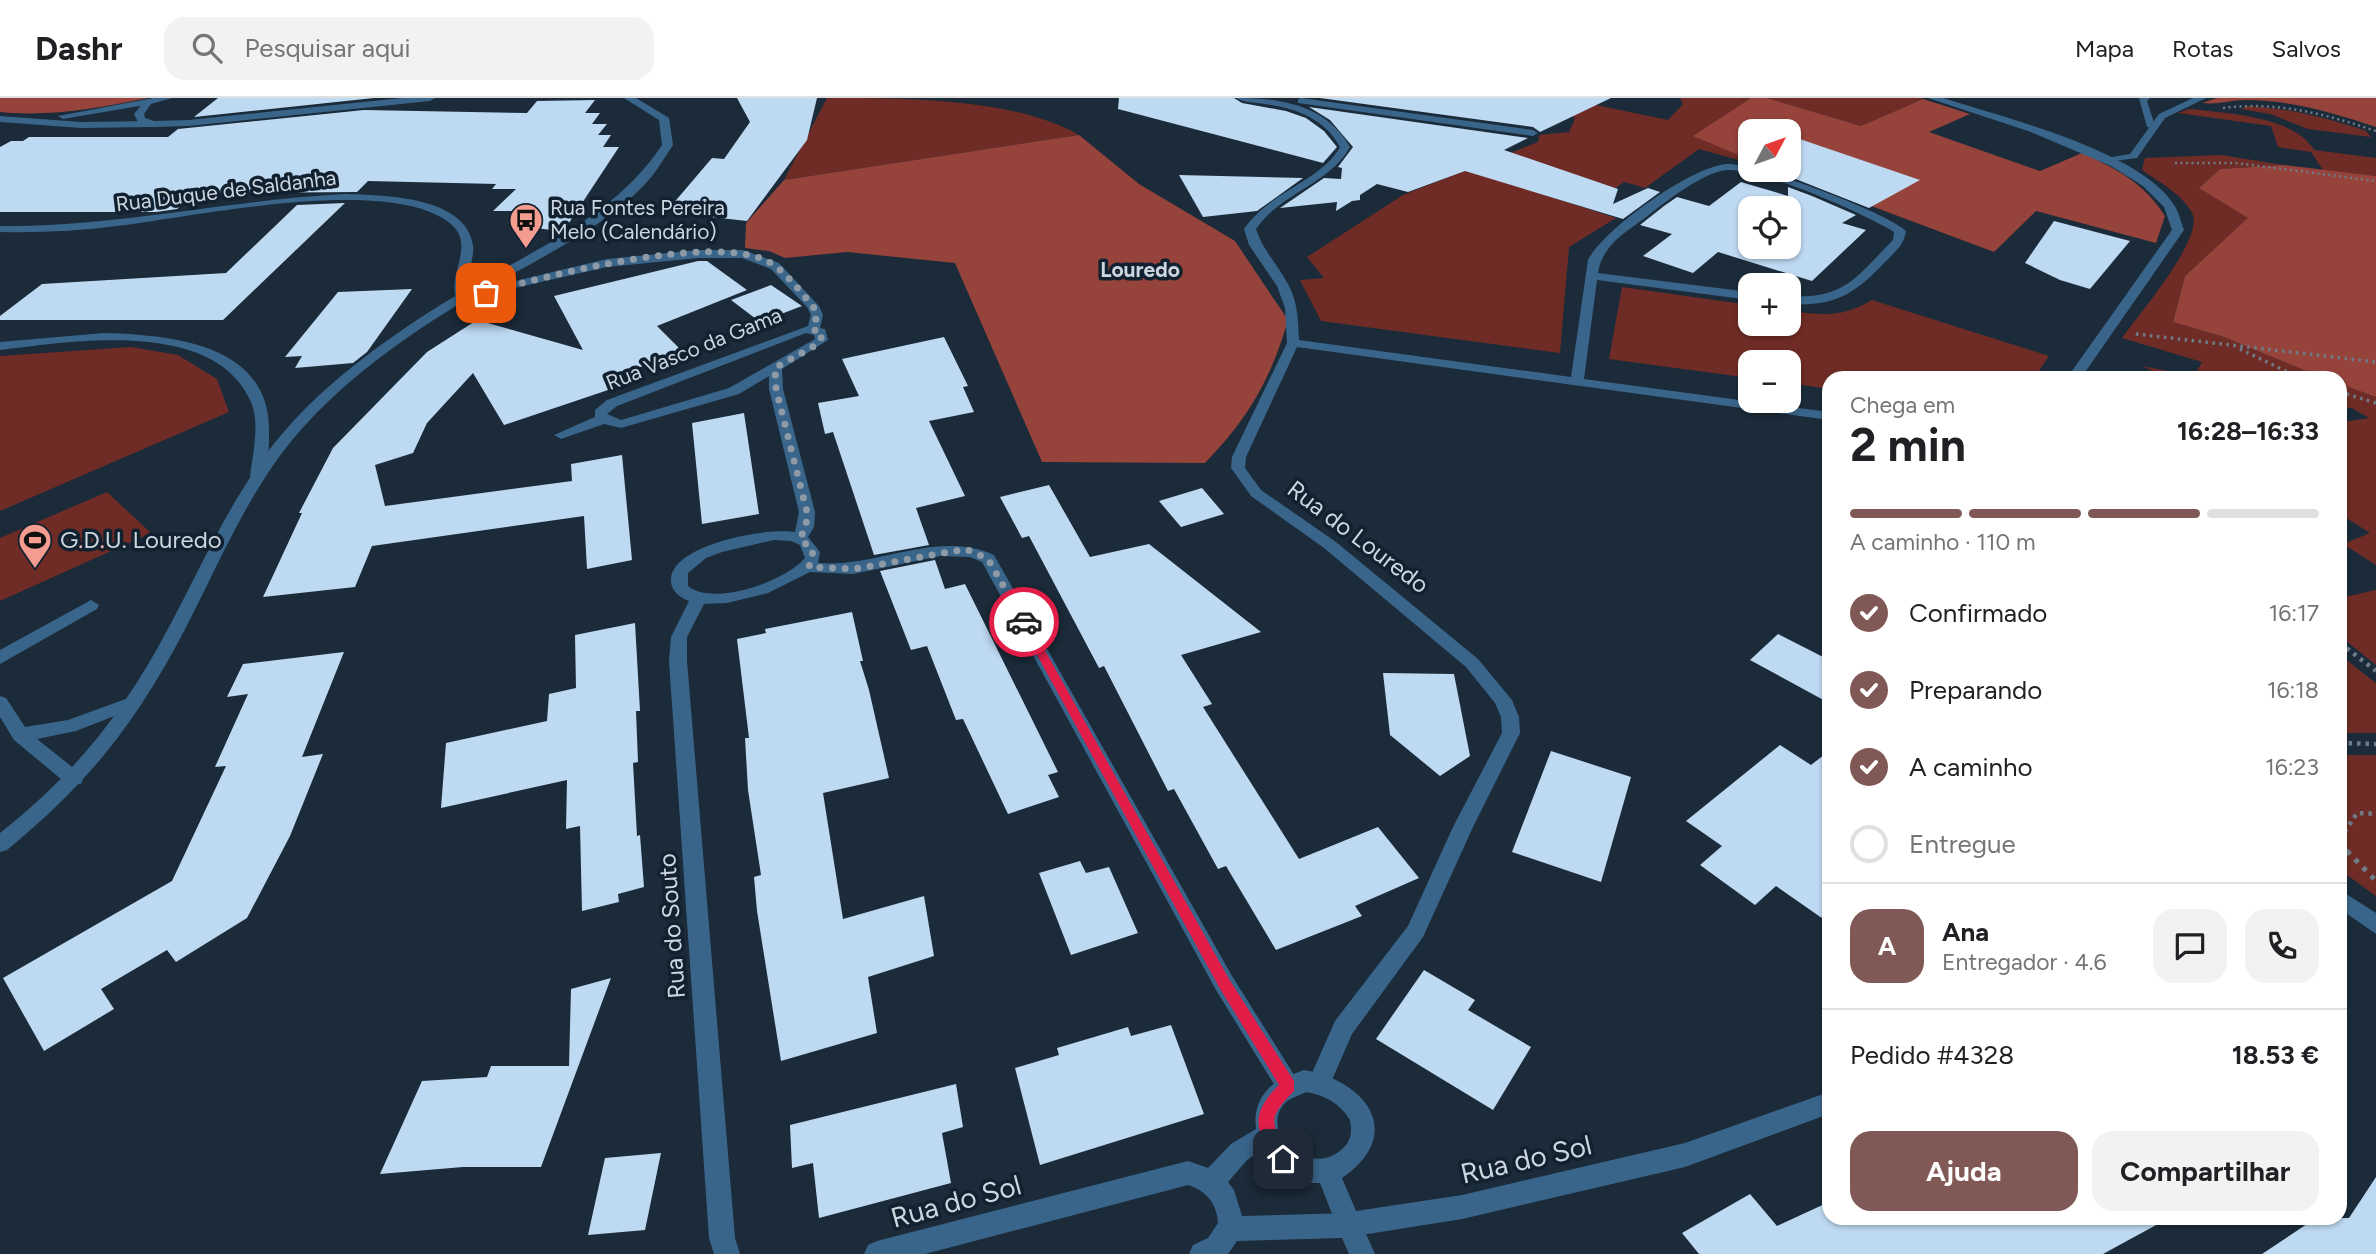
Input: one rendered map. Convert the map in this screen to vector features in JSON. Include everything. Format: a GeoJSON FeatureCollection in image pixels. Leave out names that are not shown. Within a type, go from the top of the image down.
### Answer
{"type":"FeatureCollection","features":[{"type":"Feature","properties":{"kind":"street"},"geometry":{"type":"LineString","coordinates":[[35,120],[167,98]]}},
{"type":"Feature","properties":{"kind":"street"},"geometry":{"type":"LineString","coordinates":[[0,119],[80,125],[153,124],[278,115],[430,98]]}},
{"type":"Feature","properties":{"kind":"street"},"geometry":{"type":"LineString","coordinates":[[0,844],[74,779],[103,747],[177,631],[257,476],[305,418],[376,354],[461,298],[584,227],[618,202],[651,171],[663,154],[669,138],[669,124],[659,112],[629,98]]}},
{"type":"Feature","properties":{"kind":"street","name":"Rua do Louredo"},"geometry":{"type":"LineString","coordinates":[[1241,98],[1300,102],[1331,127],[1345,147],[1339,157],[1326,168],[1261,213],[1250,229],[1255,245],[1283,286],[1291,308],[1293,342],[1239,457],[1238,468],[1244,480],[1256,493],[1395,596],[1472,663],[1503,700],[1510,717],[1511,733],[1463,827],[1416,931],[1343,1028],[1320,1082]]}},
{"type":"Feature","properties":{"kind":"street"},"geometry":{"type":"LineString","coordinates":[[1933,98],[2111,160],[2152,184],[2178,217],[2178,230],[2079,371]]}},
{"type":"Feature","properties":{"kind":"street"},"geometry":{"type":"LineString","coordinates":[[2145,98],[2142,100],[2152,127]]}},
{"type":"Feature","properties":{"kind":"street"},"geometry":{"type":"LineString","coordinates":[[2111,160],[2133,156],[2162,116],[2201,98]]}},
{"type":"Feature","properties":{"kind":"street"},"geometry":{"type":"LineString","coordinates":[[148,102],[139,114],[141,120],[153,124]]}},
{"type":"Feature","properties":{"kind":"street"},"geometry":{"type":"LineString","coordinates":[[1300,102],[1533,133]]}},
{"type":"Feature","properties":{"kind":"street"},"geometry":{"type":"LineString","coordinates":[[1577,381],[1594,260],[1608,241],[1704,172],[1715,168],[1728,167],[1756,172],[1885,222],[1900,231],[1899,241],[1842,296],[1818,302],[1801,301]]}},
{"type":"Feature","properties":{"kind":"street","name":"Rua Duque de Saldanha"},"geometry":{"type":"LineString","coordinates":[[0,229],[114,224],[307,198],[346,196],[391,200],[438,211],[456,222],[467,239],[467,258],[460,285],[461,298]]}},
{"type":"Feature","properties":{"kind":"street","name":"Rua Vasco da Gama"},"geometry":{"type":"LineString","coordinates":[[461,298],[607,263],[698,254],[743,254],[775,266],[813,306],[817,323],[813,329]]}},
{"type":"Feature","properties":{"kind":"street"},"geometry":{"type":"LineString","coordinates":[[1593,276],[1738,294]]}},
{"type":"Feature","properties":{"kind":"street","name":"Rua Vasco da Gama"},"geometry":{"type":"LineString","coordinates":[[561,435],[603,419],[621,424],[734,391],[822,340],[820,332],[813,329],[796,331],[612,404],[600,413],[603,419]]}},
{"type":"Feature","properties":{"kind":"street"},"geometry":{"type":"LineString","coordinates":[[0,346],[86,337],[125,337],[162,340],[197,347],[222,358],[238,370],[258,401],[262,420],[257,476]]}},
{"type":"Feature","properties":{"kind":"street"},"geometry":{"type":"LineString","coordinates":[[1293,342],[1822,415]]}},
{"type":"Feature","properties":{"kind":"street"},"geometry":{"type":"LineString","coordinates":[[756,348],[776,367],[776,389],[807,512],[806,527],[800,538]]}},
{"type":"Feature","properties":{"kind":"street"},"geometry":{"type":"LineString","coordinates":[[809,567],[813,551],[800,538],[774,535],[696,556],[686,564],[678,582],[689,595],[699,598],[725,598],[790,580],[809,567],[854,569],[952,549],[978,552],[988,559],[1224,983],[1289,1086]]}},
{"type":"Feature","properties":{"kind":"street","name":"Rua do Souto"},"geometry":{"type":"LineString","coordinates":[[699,598],[679,637],[678,661],[722,1238],[727,1254]]}},
{"type":"Feature","properties":{"kind":"street"},"geometry":{"type":"LineString","coordinates":[[0,659],[91,605]]}},
{"type":"Feature","properties":{"kind":"street"},"geometry":{"type":"LineString","coordinates":[[0,702],[20,735],[74,779]]}},
{"type":"Feature","properties":{"kind":"street"},"geometry":{"type":"LineString","coordinates":[[20,735],[70,726],[134,702]]}},
{"type":"Feature","properties":{"kind":"street"},"geometry":{"type":"LineString","coordinates":[[2347,903],[2376,925]]}},
{"type":"Feature","properties":{"kind":"street"},"geometry":{"type":"LineString","coordinates":[[1320,1082],[1349,1097],[1362,1126],[1360,1141],[1353,1155],[1342,1166],[1327,1171],[1312,1171],[1283,1159],[1266,1133],[1269,1106],[1289,1086],[1320,1082]]}},
{"type":"Feature","properties":{"kind":"street","name":"Rua do Sol"},"geometry":{"type":"LineString","coordinates":[[1228,1229],[1349,1225],[1462,1207],[1685,1155],[1822,1106]]}},
{"type":"Feature","properties":{"kind":"street"},"geometry":{"type":"LineString","coordinates":[[1202,1254],[1212,1251],[1228,1229],[1229,1203],[1213,1181],[1238,1152],[1266,1133]]}},
{"type":"Feature","properties":{"kind":"street"},"geometry":{"type":"LineString","coordinates":[[1327,1171],[1362,1254]]}},
{"type":"Feature","properties":{"kind":"street","name":"Rua do Sol"},"geometry":{"type":"LineString","coordinates":[[877,1254],[1188,1173],[1213,1181]]}},
{"type":"Feature","properties":{"kind":"path"},"geometry":{"type":"LineString","coordinates":[[2222,108],[2237,104],[2275,104],[2323,113],[2376,131]]}},
{"type":"Feature","properties":{"kind":"path"},"geometry":{"type":"LineString","coordinates":[[2175,163],[2236,163],[2376,181]]}},
{"type":"Feature","properties":{"kind":"path"},"geometry":{"type":"LineString","coordinates":[[2107,330],[2376,362]]}},
{"type":"Feature","properties":{"kind":"path"},"geometry":{"type":"LineString","coordinates":[[2236,347],[2286,371]]}},
{"type":"Feature","properties":{"kind":"path"},"geometry":{"type":"LineString","coordinates":[[2347,394],[2376,403]]}},
{"type":"Feature","properties":{"kind":"path"},"geometry":{"type":"LineString","coordinates":[[2347,648],[2376,671]]}},
{"type":"Feature","properties":{"kind":"path"},"geometry":{"type":"LineString","coordinates":[[2347,743],[2376,744]]}},
{"type":"Feature","properties":{"kind":"path"},"geometry":{"type":"LineString","coordinates":[[2347,830],[2357,813],[2376,814]]}},
{"type":"Feature","properties":{"kind":"path"},"geometry":{"type":"LineString","coordinates":[[2347,850],[2376,881]]}},
{"type":"Feature","properties":{"kind":"shaded area"},"geometry":{"type":"Polygon","coordinates":[[[0,98],[148,98],[93,108],[19,113],[0,112],[0,98]]]}},
{"type":"Feature","properties":{"kind":"shaded area"},"geometry":{"type":"Polygon","coordinates":[[[827,98],[924,100],[992,107],[1053,123],[1079,135],[784,180],[827,98]]]}},
{"type":"Feature","properties":{"kind":"shaded area"},"geometry":{"type":"Polygon","coordinates":[[[1680,98],[1751,98],[1694,136],[1738,155],[1738,160],[1699,149],[1645,188],[1624,182],[1614,189],[1530,161],[1508,183],[1616,218],[1569,247],[1560,353],[1321,321],[1300,280],[1324,278],[1307,257],[1403,195],[1538,142],[1539,135],[1569,132],[1575,119],[1568,109],[1586,103],[1668,120],[1683,104],[1680,98]]]}},
{"type":"Feature","properties":{"kind":"shaded area"},"geometry":{"type":"Polygon","coordinates":[[[1751,98],[1767,98],[1861,126],[1923,99],[1970,114],[1929,132],[2040,171],[2082,153],[2129,178],[2148,194],[2165,216],[2156,243],[2036,211],[1994,252],[1801,180],[1801,119],[1738,119],[1738,155],[1693,136],[1751,98]]]}},
{"type":"Feature","properties":{"kind":"shaded area"},"geometry":{"type":"Polygon","coordinates":[[[1767,98],[1921,98],[1923,99],[1861,126],[1767,98]]]}},
{"type":"Feature","properties":{"kind":"shaded area"},"geometry":{"type":"Polygon","coordinates":[[[2217,98],[2376,98],[2376,127],[2328,112],[2279,102],[2246,100],[2202,103],[2217,98]]]}},
{"type":"Feature","properties":{"kind":"shaded area"},"geometry":{"type":"Polygon","coordinates":[[[2248,106],[2293,111],[2322,118],[2366,131],[2371,137],[2308,129],[2270,114],[2241,109],[2248,106]]]}},
{"type":"Feature","properties":{"kind":"shaded area"},"geometry":{"type":"Polygon","coordinates":[[[2189,109],[2258,118],[2291,130],[2314,150],[2376,158],[2376,176],[2323,170],[2311,152],[2278,147],[2271,126],[2178,113],[2189,109]]]}},
{"type":"Feature","properties":{"kind":"shaded area"},"geometry":{"type":"Polygon","coordinates":[[[1079,135],[1139,184],[1235,241],[1288,320],[1266,380],[1246,414],[1205,463],[1042,462],[955,263],[847,252],[785,258],[769,251],[745,248],[746,223],[784,180],[1079,135]]]}},
{"type":"Feature","properties":{"kind":"shaded area"},"geometry":{"type":"Polygon","coordinates":[[[2221,155],[2284,165],[2220,169],[2199,188],[2249,218],[2185,276],[2173,322],[2224,337],[2306,371],[2197,371],[2202,362],[2122,338],[2180,257],[2193,225],[2188,206],[2170,189],[2142,170],[2145,158],[2221,155]]]}},
{"type":"Feature","properties":{"kind":"shaded area"},"geometry":{"type":"Polygon","coordinates":[[[2284,165],[2376,176],[2376,397],[2347,387],[2347,371],[2306,371],[2224,337],[2173,322],[2185,276],[2248,218],[2199,188],[2220,169],[2284,165]]]}},
{"type":"Feature","properties":{"kind":"shaded area"},"geometry":{"type":"Polygon","coordinates":[[[1622,287],[1738,303],[1738,336],[1801,336],[1801,313],[1832,314],[1851,310],[1872,300],[2049,356],[2039,371],[1822,371],[1822,388],[1801,385],[1801,350],[1738,350],[1738,376],[1609,359],[1622,287]]]}},
{"type":"Feature","properties":{"kind":"shaded area"},"geometry":{"type":"Polygon","coordinates":[[[131,347],[178,355],[217,379],[229,412],[0,511],[0,356],[131,347]]]}},
{"type":"Feature","properties":{"kind":"shaded area"},"geometry":{"type":"Polygon","coordinates":[[[2142,366],[2168,371],[2152,371],[2142,366]]]}},
{"type":"Feature","properties":{"kind":"shaded area"},"geometry":{"type":"Polygon","coordinates":[[[2347,387],[2376,397],[2376,565],[2347,547],[2347,542],[2370,533],[2347,518],[2347,422],[2369,418],[2347,408],[2347,387]]]}},
{"type":"Feature","properties":{"kind":"shaded area","name":"G.D.U. Louredo"},"geometry":{"type":"Polygon","coordinates":[[[107,492],[151,533],[0,601],[0,538],[107,492]]]}},
{"type":"Feature","properties":{"kind":"shaded area"},"geometry":{"type":"Polygon","coordinates":[[[2376,590],[2376,665],[2347,642],[2347,596],[2376,590]]]}},
{"type":"Feature","properties":{"kind":"shaded area"},"geometry":{"type":"Polygon","coordinates":[[[2347,660],[2376,683],[2376,733],[2347,733],[2347,660]]]}},
{"type":"Feature","properties":{"kind":"shaded area"},"geometry":{"type":"Polygon","coordinates":[[[2347,755],[2376,755],[2376,896],[2347,875],[2347,755]]]}},
{"type":"Feature","properties":{"kind":"building"},"geometry":{"type":"Polygon","coordinates":[[[218,98],[374,98],[194,117],[218,98]]]}},
{"type":"Feature","properties":{"kind":"building"},"geometry":{"type":"Polygon","coordinates":[[[737,98],[817,98],[807,140],[747,221],[666,212],[712,158],[724,159],[750,122],[737,98]]]}},
{"type":"Feature","properties":{"kind":"building"},"geometry":{"type":"Polygon","coordinates":[[[1119,98],[1234,98],[1242,103],[1286,111],[1306,118],[1324,131],[1337,147],[1323,163],[1118,109],[1119,98]]]}},
{"type":"Feature","properties":{"kind":"building"},"geometry":{"type":"Polygon","coordinates":[[[1320,98],[1611,98],[1540,132],[1533,127],[1320,98]]]}},
{"type":"Feature","properties":{"kind":"building"},"geometry":{"type":"Polygon","coordinates":[[[595,100],[585,113],[600,113],[592,124],[607,124],[598,135],[611,135],[603,147],[619,147],[563,232],[518,225],[537,211],[493,211],[516,189],[492,189],[496,184],[368,181],[357,192],[222,193],[217,197],[192,197],[177,209],[156,212],[0,212],[0,147],[29,137],[168,137],[178,129],[364,110],[527,113],[537,101],[595,100]]]}},
{"type":"Feature","properties":{"kind":"building"},"geometry":{"type":"Polygon","coordinates":[[[1309,107],[1528,138],[1504,150],[1618,189],[1613,204],[1648,188],[1660,192],[1623,219],[1465,171],[1408,192],[1377,184],[1360,195],[1360,200],[1352,201],[1336,211],[1337,202],[1280,208],[1324,178],[1341,179],[1342,168],[1338,167],[1353,147],[1330,120],[1309,107]]]}},
{"type":"Feature","properties":{"kind":"building"},"geometry":{"type":"Polygon","coordinates":[[[1801,139],[1920,180],[1869,208],[1801,181],[1801,139]]]}},
{"type":"Feature","properties":{"kind":"building"},"geometry":{"type":"Polygon","coordinates":[[[1179,175],[1303,178],[1257,211],[1203,217],[1179,175]]]}},
{"type":"Feature","properties":{"kind":"building"},"geometry":{"type":"Polygon","coordinates":[[[1741,182],[1788,196],[1738,196],[1738,258],[1718,252],[1693,273],[1643,256],[1672,234],[1640,225],[1677,197],[1709,206],[1741,182]]]}},
{"type":"Feature","properties":{"kind":"building"},"geometry":{"type":"Polygon","coordinates":[[[1788,187],[1856,215],[1842,223],[1866,230],[1812,281],[1801,278],[1801,273],[1786,273],[1741,259],[1801,259],[1801,196],[1788,196],[1788,187]]]}},
{"type":"Feature","properties":{"kind":"building"},"geometry":{"type":"Polygon","coordinates":[[[345,203],[223,320],[0,320],[0,316],[42,284],[226,273],[297,205],[345,203]]]}},
{"type":"Feature","properties":{"kind":"building"},"geometry":{"type":"Polygon","coordinates":[[[2054,221],[2130,241],[2090,289],[2060,280],[2025,263],[2054,221]]]}},
{"type":"Feature","properties":{"kind":"building"},"geometry":{"type":"Polygon","coordinates":[[[707,261],[747,290],[657,326],[682,351],[609,379],[611,389],[504,425],[473,373],[427,423],[413,453],[375,465],[385,506],[572,481],[571,464],[622,455],[632,560],[587,569],[584,516],[372,546],[355,587],[263,597],[302,513],[299,513],[333,448],[427,352],[477,320],[583,350],[554,296],[707,261]]]}},
{"type":"Feature","properties":{"kind":"building"},"geometry":{"type":"Polygon","coordinates":[[[771,285],[802,306],[760,322],[731,300],[771,285]]]}},
{"type":"Feature","properties":{"kind":"building"},"geometry":{"type":"Polygon","coordinates":[[[412,289],[367,352],[353,363],[295,368],[302,356],[285,357],[338,292],[412,289]]]}},
{"type":"Feature","properties":{"kind":"building"},"geometry":{"type":"Polygon","coordinates":[[[944,337],[968,386],[963,387],[974,412],[929,421],[965,496],[916,508],[929,545],[874,555],[833,432],[825,434],[818,403],[859,396],[842,359],[944,337]]]}},
{"type":"Feature","properties":{"kind":"building"},"geometry":{"type":"Polygon","coordinates":[[[744,413],[759,514],[702,524],[692,423],[744,413]]]}},
{"type":"Feature","properties":{"kind":"building"},"geometry":{"type":"Polygon","coordinates":[[[1049,485],[1090,557],[1149,544],[1261,632],[1181,655],[1212,704],[1203,707],[1299,859],[1378,827],[1419,878],[1355,906],[1362,916],[1276,950],[1226,866],[1218,869],[1174,789],[1168,791],[1104,666],[1099,668],[1029,536],[1022,538],[1000,497],[1049,485]]]}},
{"type":"Feature","properties":{"kind":"building"},"geometry":{"type":"Polygon","coordinates":[[[1202,488],[1224,514],[1181,527],[1159,501],[1202,488]]]}},
{"type":"Feature","properties":{"kind":"building"},"geometry":{"type":"Polygon","coordinates":[[[935,560],[945,589],[965,584],[1058,772],[1048,775],[1059,797],[1008,814],[963,719],[956,720],[927,646],[911,650],[880,571],[935,560]]]}},
{"type":"Feature","properties":{"kind":"building"},"geometry":{"type":"Polygon","coordinates":[[[852,612],[863,661],[860,661],[889,778],[823,793],[843,919],[924,896],[934,956],[868,977],[877,1033],[781,1061],[757,911],[754,877],[761,875],[748,790],[745,738],[749,738],[737,639],[766,633],[765,629],[852,612]]]}},
{"type":"Feature","properties":{"kind":"building"},"geometry":{"type":"Polygon","coordinates":[[[635,623],[640,711],[636,711],[638,762],[633,763],[637,836],[640,835],[644,887],[618,894],[619,902],[582,911],[580,826],[566,829],[567,780],[441,808],[446,743],[547,721],[549,694],[576,688],[575,635],[635,623]]]}},
{"type":"Feature","properties":{"kind":"building"},"geometry":{"type":"Polygon","coordinates":[[[1778,634],[1822,656],[1822,699],[1750,660],[1778,634]]]}},
{"type":"Feature","properties":{"kind":"building"},"geometry":{"type":"Polygon","coordinates":[[[344,652],[302,757],[323,754],[290,836],[247,918],[176,962],[167,950],[101,989],[114,1009],[44,1051],[3,978],[172,881],[226,766],[215,767],[248,694],[227,697],[243,664],[344,652]]]}},
{"type":"Feature","properties":{"kind":"building"},"geometry":{"type":"Polygon","coordinates":[[[1383,673],[1454,674],[1470,756],[1440,776],[1390,735],[1383,673]]]}},
{"type":"Feature","properties":{"kind":"building"},"geometry":{"type":"Polygon","coordinates":[[[1780,745],[1811,765],[1822,756],[1822,918],[1776,886],[1755,905],[1700,865],[1722,846],[1686,821],[1780,745]]]}},
{"type":"Feature","properties":{"kind":"building"},"geometry":{"type":"Polygon","coordinates":[[[1551,751],[1631,777],[1601,882],[1512,852],[1551,751]]]}},
{"type":"Feature","properties":{"kind":"building"},"geometry":{"type":"Polygon","coordinates":[[[1080,861],[1086,873],[1109,867],[1138,933],[1071,955],[1039,873],[1080,861]]]}},
{"type":"Feature","properties":{"kind":"building"},"geometry":{"type":"Polygon","coordinates":[[[1424,970],[1475,1000],[1468,1010],[1531,1047],[1493,1110],[1376,1039],[1424,970]]]}},
{"type":"Feature","properties":{"kind":"building"},"geometry":{"type":"Polygon","coordinates":[[[611,978],[541,1167],[463,1167],[380,1174],[422,1081],[487,1077],[491,1066],[569,1066],[571,989],[611,978]]]}},
{"type":"Feature","properties":{"kind":"building"},"geometry":{"type":"Polygon","coordinates":[[[1171,1025],[1204,1114],[1040,1165],[1015,1068],[1059,1055],[1057,1048],[1128,1027],[1131,1036],[1171,1025]]]}},
{"type":"Feature","properties":{"kind":"building"},"geometry":{"type":"Polygon","coordinates":[[[956,1084],[963,1127],[942,1133],[951,1183],[819,1218],[813,1163],[792,1168],[790,1125],[956,1084]]]}},
{"type":"Feature","properties":{"kind":"building"},"geometry":{"type":"Polygon","coordinates":[[[661,1153],[645,1230],[588,1235],[605,1158],[661,1153]]]}},
{"type":"Feature","properties":{"kind":"building"},"geometry":{"type":"Polygon","coordinates":[[[2376,1177],[2376,1254],[2262,1254],[2306,1225],[2347,1225],[2376,1177]]]}},
{"type":"Feature","properties":{"kind":"building"},"geometry":{"type":"Polygon","coordinates":[[[1750,1194],[1777,1226],[1822,1205],[1822,1225],[2156,1225],[2103,1254],[1699,1254],[1682,1233],[1750,1194]]]}},
{"type":"Feature","properties":{"kind":"way so far"},"geometry":{"type":"LineString","coordinates":[[486,293],[566,271],[649,258],[726,253],[743,254],[767,261],[813,306],[817,315],[817,323],[813,329],[823,335],[816,345],[775,368],[776,389],[807,512],[806,527],[800,538],[813,551],[809,567],[854,569],[952,549],[978,552],[988,559],[1024,622]]}},
{"type":"Feature","properties":{"kind":"place","name":"Rua Fontes Pereira Melo (Calendário)"},"geometry":{"type":"Point","coordinates":[526,250]}},
{"type":"Feature","properties":{"kind":"place","name":"G.D.U. Louredo"},"geometry":{"type":"Point","coordinates":[35,570]}},
{"type":"Feature","properties":{"kind":"district","name":"Louredo"},"geometry":{"type":"Point","coordinates":[1140,270]}},
{"type":"Feature","properties":{"kind":"route"},"geometry":{"type":"LineString","coordinates":[[1024,622],[1224,983],[1289,1086],[1277,1095],[1269,1106],[1265,1119],[1266,1133],[1272,1147],[1283,1159]]}}]}
